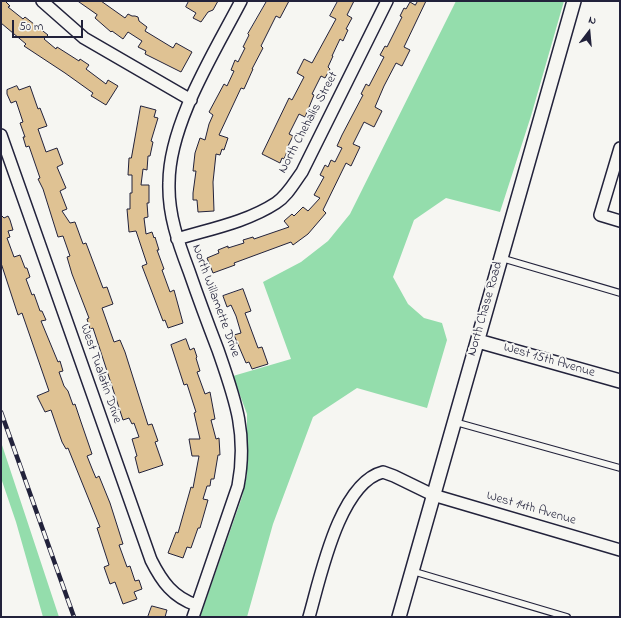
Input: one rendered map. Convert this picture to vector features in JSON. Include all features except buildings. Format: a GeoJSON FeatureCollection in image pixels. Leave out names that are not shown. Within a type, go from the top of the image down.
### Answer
{"type":"FeatureCollection","features":[{"type":"Feature","properties":{"kind":"street"},"geometry":{"type":"LineString","coordinates":[[42,1],[84,38],[191,100]]}},
{"type":"Feature","properties":{"kind":"street","name":"North Willamette Drive"},"geometry":{"type":"LineString","coordinates":[[193,617],[238,486],[241,469],[242,435],[236,402],[178,239],[170,208],[170,170],[180,126],[191,100],[241,1]]}},
{"type":"Feature","properties":{"kind":"street","name":"North Chehalis Street"},"geometry":{"type":"LineString","coordinates":[[178,239],[240,220],[277,203],[286,194],[302,172],[387,1]]}},
{"type":"Feature","properties":{"kind":"street","name":"North Chase Road"},"geometry":{"type":"LineString","coordinates":[[398,617],[574,1]]}},
{"type":"Feature","properties":{"kind":"street","name":"West Tualatin Drive"},"geometry":{"type":"LineString","coordinates":[[1,135],[151,560],[158,575],[171,591],[183,600],[196,605]]}},
{"type":"Feature","properties":{"kind":"street"},"geometry":{"type":"LineString","coordinates":[[620,148],[600,216],[620,221]]}},
{"type":"Feature","properties":{"kind":"street","name":"West 15th Avenue"},"geometry":{"type":"LineString","coordinates":[[478,341],[620,381]]}},
{"type":"Feature","properties":{"kind":"street","name":"West 14th Avenue"},"geometry":{"type":"LineString","coordinates":[[310,617],[329,547],[339,521],[354,495],[366,481],[379,473],[388,473],[433,495],[620,550]]}},
{"type":"Feature","properties":{"kind":"lane"},"geometry":{"type":"LineString","coordinates":[[501,258],[620,293]]}},
{"type":"Feature","properties":{"kind":"lane"},"geometry":{"type":"LineString","coordinates":[[454,422],[620,468]]}},
{"type":"Feature","properties":{"kind":"lane"},"geometry":{"type":"LineString","coordinates":[[412,571],[567,617]]}},
{"type":"Feature","properties":{"kind":"green space"},"geometry":{"type":"Polygon","coordinates":[[[456,1],[564,1],[531,116],[500,212],[446,198],[414,220],[393,277],[408,304],[424,318],[442,323],[447,340],[427,408],[357,388],[313,417],[273,524],[247,617],[200,617],[242,497],[247,475],[247,414],[233,376],[291,359],[263,282],[301,262],[328,241],[350,214],[456,1]]]}},
{"type":"Feature","properties":{"kind":"green space"},"geometry":{"type":"Polygon","coordinates":[[[1,442],[59,617],[43,617],[16,522],[1,478],[1,442]]]}},
{"type":"Feature","properties":{"kind":"railway"},"geometry":{"type":"LineString","coordinates":[[1,412],[74,617]]}}]}
